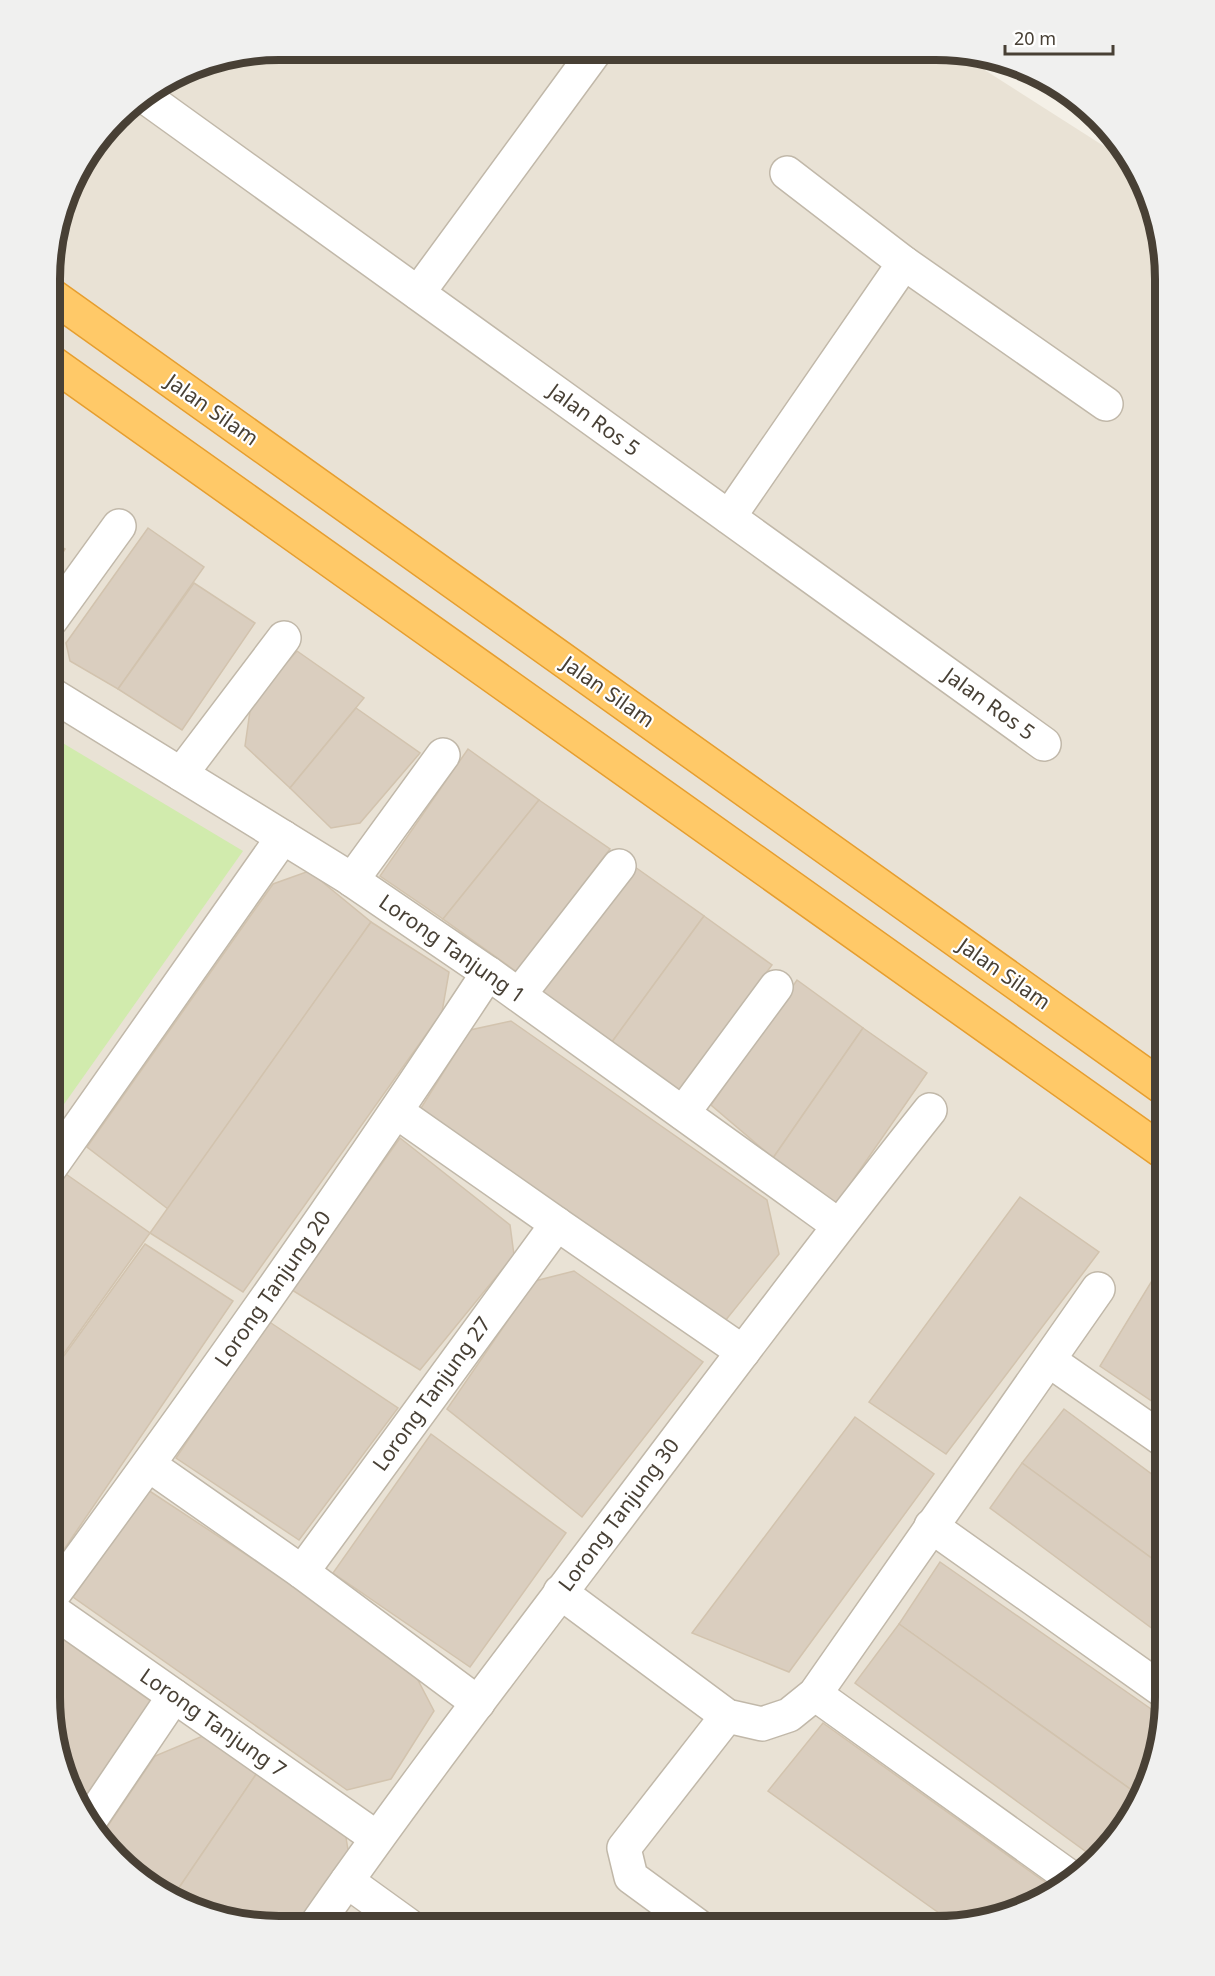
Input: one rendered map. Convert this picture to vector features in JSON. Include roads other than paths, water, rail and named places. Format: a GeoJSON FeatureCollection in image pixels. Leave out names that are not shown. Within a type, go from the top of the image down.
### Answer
{"type":"FeatureCollection","features":[{"type":"Feature","properties":{"kind":"highway","name":"Jalan Silam"},"geometry":{"type":"LineString","coordinates":[[60,302],[1155,1082]]}},
{"type":"Feature","properties":{"kind":"highway"},"geometry":{"type":"LineString","coordinates":[[60,368],[1155,1146]]}},
{"type":"Feature","properties":{"kind":"street"},"geometry":{"type":"LineString","coordinates":[[418,293],[589,60]]}},
{"type":"Feature","properties":{"kind":"street","name":"Jalan Ros 5"},"geometry":{"type":"LineString","coordinates":[[151,101],[1044,744]]}},
{"type":"Feature","properties":{"kind":"street"},"geometry":{"type":"LineString","coordinates":[[787,173],[904,263],[1106,404]]}},
{"type":"Feature","properties":{"kind":"street"},"geometry":{"type":"LineString","coordinates":[[729,517],[904,263]]}},
{"type":"Feature","properties":{"kind":"street"},"geometry":{"type":"LineString","coordinates":[[60,608],[119,526]]}},
{"type":"Feature","properties":{"kind":"street"},"geometry":{"type":"LineString","coordinates":[[181,774],[284,638]]}},
{"type":"Feature","properties":{"kind":"street","name":"Lorong Tanjung 1"},"geometry":{"type":"LineString","coordinates":[[60,700],[352,880],[519,995],[838,1225]]}},
{"type":"Feature","properties":{"kind":"street"},"geometry":{"type":"LineString","coordinates":[[352,880],[443,755]]}},
{"type":"Feature","properties":{"kind":"street"},"geometry":{"type":"LineString","coordinates":[[60,1154],[283,837]]}},
{"type":"Feature","properties":{"kind":"street"},"geometry":{"type":"LineString","coordinates":[[519,995],[619,866]]}},
{"type":"Feature","properties":{"kind":"street","name":"Lorong Tanjung 20"},"geometry":{"type":"LineString","coordinates":[[60,1585],[149,1465],[397,1112],[488,973]]}},
{"type":"Feature","properties":{"kind":"street"},"geometry":{"type":"LineString","coordinates":[[683,1113],[776,987]]}},
{"type":"Feature","properties":{"kind":"street","name":"Lorong Tanjung 30"},"geometry":{"type":"LineString","coordinates":[[322,1916],[377,1838],[560,1592],[838,1225],[930,1110]]}},
{"type":"Feature","properties":{"kind":"street"},"geometry":{"type":"LineString","coordinates":[[397,1112],[743,1352]]}},
{"type":"Feature","properties":{"kind":"street","name":"Lorong Tanjung 27"},"geometry":{"type":"LineString","coordinates":[[302,1572],[557,1224]]}},
{"type":"Feature","properties":{"kind":"street"},"geometry":{"type":"LineString","coordinates":[[560,1592],[727,1716],[762,1724],[789,1715],[815,1694],[931,1526],[1050,1361],[1098,1289]]}},
{"type":"Feature","properties":{"kind":"street"},"geometry":{"type":"LineString","coordinates":[[1050,1361],[1155,1434]]}},
{"type":"Feature","properties":{"kind":"street"},"geometry":{"type":"LineString","coordinates":[[149,1465],[302,1572],[478,1703]]}},
{"type":"Feature","properties":{"kind":"street"},"geometry":{"type":"LineString","coordinates":[[931,1526],[1155,1685]]}},
{"type":"Feature","properties":{"kind":"street","name":"Lorong Tanjung 7"},"geometry":{"type":"LineString","coordinates":[[60,1616],[377,1838]]}},
{"type":"Feature","properties":{"kind":"street"},"geometry":{"type":"LineString","coordinates":[[815,1694],[1065,1874]]}},
{"type":"Feature","properties":{"kind":"street"},"geometry":{"type":"LineString","coordinates":[[94,1814],[174,1696]]}},
{"type":"Feature","properties":{"kind":"street"},"geometry":{"type":"LineString","coordinates":[[684,1916],[631,1878],[624,1848],[727,1716]]}},
{"type":"Feature","properties":{"kind":"street"},"geometry":{"type":"LineString","coordinates":[[347,1881],[396,1916]]}}]}
